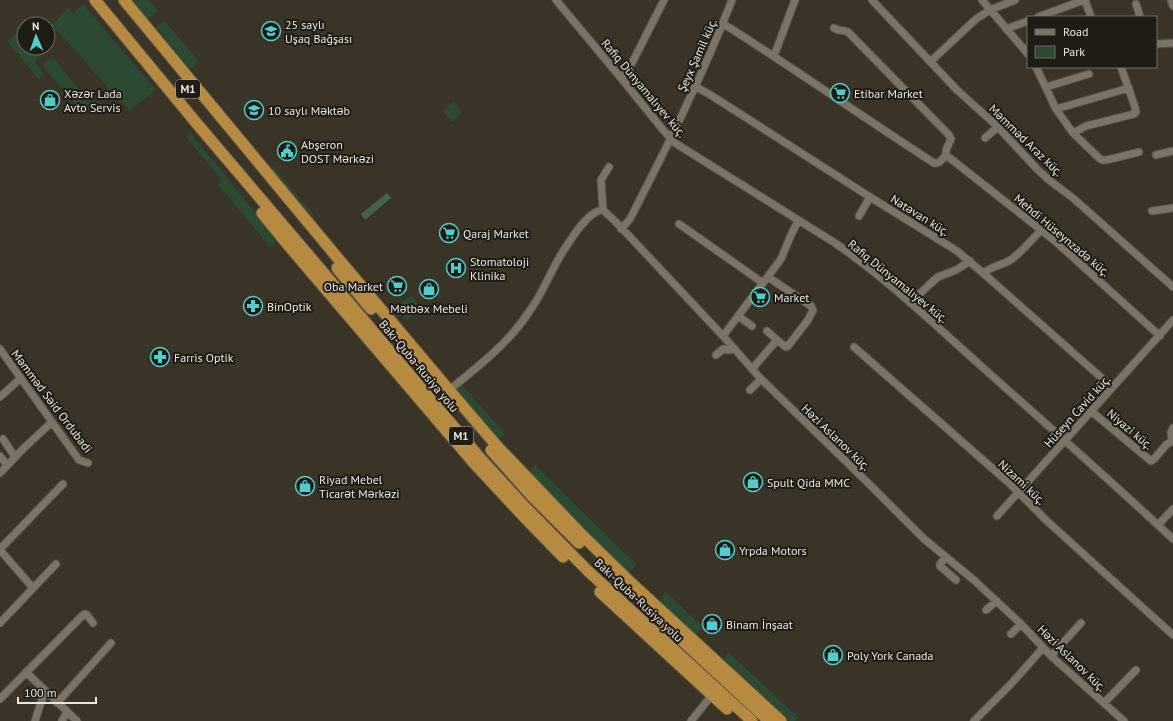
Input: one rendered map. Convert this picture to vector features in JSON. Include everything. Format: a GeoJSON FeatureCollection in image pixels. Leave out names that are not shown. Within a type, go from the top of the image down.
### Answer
{"type":"FeatureCollection","features":[{"type":"Feature","properties":{"kind":"highway","name":"Bakı-Quba-Rusiya yolu"},"geometry":{"type":"LineString","coordinates":[[94,0],[198,126],[475,452],[521,503],[589,572],[752,721]]}},
{"type":"Feature","properties":{"kind":"highway","name":"Bakı-Quba-Rusiya yolu"},"geometry":{"type":"LineString","coordinates":[[114,0],[352,287],[531,495],[607,570],[770,721]]}},
{"type":"Feature","properties":{"kind":"highway"},"geometry":{"type":"LineString","coordinates":[[124,0],[331,250],[497,446],[583,536],[651,602],[781,721]]}},
{"type":"Feature","properties":{"kind":"highway"},"geometry":{"type":"LineString","coordinates":[[198,126],[225,166],[288,245],[473,462],[540,534],[630,622],[741,721]]}},
{"type":"Feature","properties":{"kind":"street"},"geometry":{"type":"LineString","coordinates":[[621,78],[631,65],[664,0]]}},
{"type":"Feature","properties":{"kind":"street","name":"Şeyx Şamil küç."},"geometry":{"type":"LineString","coordinates":[[621,229],[630,219],[671,140],[696,87],[732,0]]}},
{"type":"Feature","properties":{"kind":"street"},"geometry":{"type":"LineString","coordinates":[[774,56],[795,0]]}},
{"type":"Feature","properties":{"kind":"street","name":"Məmməd Araz küç."},"geometry":{"type":"LineString","coordinates":[[872,0],[957,90],[998,127],[1037,169],[1073,198],[1173,287]]}},
{"type":"Feature","properties":{"kind":"street"},"geometry":{"type":"LineString","coordinates":[[982,0],[1006,29],[1025,46]]}},
{"type":"Feature","properties":{"kind":"street"},"geometry":{"type":"LineString","coordinates":[[930,62],[976,20],[990,10],[1015,0]]}},
{"type":"Feature","properties":{"kind":"street"},"geometry":{"type":"LineString","coordinates":[[1041,16],[1084,0],[1090,16]]}},
{"type":"Feature","properties":{"kind":"street"},"geometry":{"type":"LineString","coordinates":[[1171,0],[1173,6]]}},
{"type":"Feature","properties":{"kind":"street","name":"Rafiq Dünyamalıyev küç."},"geometry":{"type":"LineString","coordinates":[[558,1],[671,140],[835,243],[859,260],[1065,440],[1173,539]]}},
{"type":"Feature","properties":{"kind":"street"},"geometry":{"type":"LineString","coordinates":[[1136,4],[1140,16]]}},
{"type":"Feature","properties":{"kind":"street"},"geometry":{"type":"LineString","coordinates":[[1006,29],[1027,20]]}},
{"type":"Feature","properties":{"kind":"street"},"geometry":{"type":"LineString","coordinates":[[723,24],[774,56],[857,113],[934,163],[937,164],[940,162],[946,155],[946,150],[951,139],[949,135],[848,32],[834,28]]}},
{"type":"Feature","properties":{"kind":"street"},"geometry":{"type":"LineString","coordinates":[[1157,44],[1173,43]]}},
{"type":"Feature","properties":{"kind":"street"},"geometry":{"type":"LineString","coordinates":[[1036,68],[1056,109],[1073,133],[1099,158],[1102,160],[1107,160],[1139,152]]}},
{"type":"Feature","properties":{"kind":"street"},"geometry":{"type":"LineString","coordinates":[[1073,133],[1086,126],[1134,114],[1136,112],[1136,107],[1121,68]]}},
{"type":"Feature","properties":{"kind":"street"},"geometry":{"type":"LineString","coordinates":[[1046,87],[1089,74]]}},
{"type":"Feature","properties":{"kind":"street","name":"Natəvan küç."},"geometry":{"type":"LineString","coordinates":[[696,87],[941,240],[983,272],[1112,388]]}},
{"type":"Feature","properties":{"kind":"street"},"geometry":{"type":"LineString","coordinates":[[1056,109],[1129,88]]}},
{"type":"Feature","properties":{"kind":"street"},"geometry":{"type":"LineString","coordinates":[[985,138],[998,127]]}},
{"type":"Feature","properties":{"kind":"street"},"geometry":{"type":"LineString","coordinates":[[1156,155],[1173,151]]}},
{"type":"Feature","properties":{"kind":"street","name":"Mehdi Hüseynzadə küç."},"geometry":{"type":"LineString","coordinates":[[946,155],[1055,241],[1160,336]]}},
{"type":"Feature","properties":{"kind":"street"},"geometry":{"type":"LineString","coordinates":[[449,390],[484,362],[508,339],[532,309],[553,269],[571,240],[588,218],[595,212],[603,210],[601,180],[609,167]]}},
{"type":"Feature","properties":{"kind":"street"},"geometry":{"type":"LineString","coordinates":[[859,216],[870,197]]}},
{"type":"Feature","properties":{"kind":"street"},"geometry":{"type":"LineString","coordinates":[[1152,211],[1173,208]]}},
{"type":"Feature","properties":{"kind":"street","name":"Həzi Aslanov küç."},"geometry":{"type":"LineString","coordinates":[[603,210],[723,336],[761,380],[856,471],[912,528],[997,601],[1051,656],[1124,721]]}},
{"type":"Feature","properties":{"kind":"street"},"geometry":{"type":"LineString","coordinates":[[723,336],[784,254],[798,221]]}},
{"type":"Feature","properties":{"kind":"street"},"geometry":{"type":"LineString","coordinates":[[679,224],[763,283]]}},
{"type":"Feature","properties":{"kind":"street"},"geometry":{"type":"LineString","coordinates":[[983,272],[1012,258],[1041,230]]}},
{"type":"Feature","properties":{"kind":"street"},"geometry":{"type":"LineString","coordinates":[[910,303],[938,277],[956,270],[970,261]]}},
{"type":"Feature","properties":{"kind":"street"},"geometry":{"type":"LineString","coordinates":[[767,331],[784,347],[788,346],[808,320],[813,310],[811,306],[768,277]]}},
{"type":"Feature","properties":{"kind":"street"},"geometry":{"type":"LineString","coordinates":[[738,316],[752,326]]}},
{"type":"Feature","properties":{"kind":"street","name":"Hüseyn Cavid küç."},"geometry":{"type":"LineString","coordinates":[[997,516],[1173,320]]}},
{"type":"Feature","properties":{"kind":"street"},"geometry":{"type":"LineString","coordinates":[[752,369],[777,340]]}},
{"type":"Feature","properties":{"kind":"street","name":"Nizami küç."},"geometry":{"type":"LineString","coordinates":[[854,347],[1019,493],[1047,521],[1173,635]]}},
{"type":"Feature","properties":{"kind":"street","name":"Məmməd Səid Ordubadi"},"geometry":{"type":"LineString","coordinates":[[0,349],[79,460],[88,463]]}},
{"type":"Feature","properties":{"kind":"street"},"geometry":{"type":"LineString","coordinates":[[716,355],[723,349],[735,349]]}},
{"type":"Feature","properties":{"kind":"street"},"geometry":{"type":"LineString","coordinates":[[0,397],[21,378]]}},
{"type":"Feature","properties":{"kind":"street"},"geometry":{"type":"LineString","coordinates":[[750,390],[761,380]]}},
{"type":"Feature","properties":{"kind":"street","name":"Niyazi küç."},"geometry":{"type":"LineString","coordinates":[[1091,411],[1151,460],[1154,460],[1167,444],[1172,441],[1171,432],[1173,428]]}},
{"type":"Feature","properties":{"kind":"street"},"geometry":{"type":"LineString","coordinates":[[0,473],[40,432],[52,422]]}},
{"type":"Feature","properties":{"kind":"street"},"geometry":{"type":"LineString","coordinates":[[3,439],[15,457]]}},
{"type":"Feature","properties":{"kind":"street"},"geometry":{"type":"LineString","coordinates":[[0,456],[7,466]]}},
{"type":"Feature","properties":{"kind":"street"},"geometry":{"type":"LineString","coordinates":[[33,588],[0,550],[63,484]]}},
{"type":"Feature","properties":{"kind":"street"},"geometry":{"type":"LineString","coordinates":[[1158,525],[1173,509]]}},
{"type":"Feature","properties":{"kind":"street"},"geometry":{"type":"LineString","coordinates":[[946,557],[940,566],[956,580]]}},
{"type":"Feature","properties":{"kind":"street"},"geometry":{"type":"LineString","coordinates":[[0,623],[56,564]]}},
{"type":"Feature","properties":{"kind":"street"},"geometry":{"type":"LineString","coordinates":[[986,610],[997,601]]}},
{"type":"Feature","properties":{"kind":"street"},"geometry":{"type":"LineString","coordinates":[[0,699],[83,615],[88,615],[93,623]]}},
{"type":"Feature","properties":{"kind":"street"},"geometry":{"type":"LineString","coordinates":[[1051,656],[1081,623]]}},
{"type":"Feature","properties":{"kind":"street"},"geometry":{"type":"LineString","coordinates":[[1011,634],[1021,624]]}},
{"type":"Feature","properties":{"kind":"street"},"geometry":{"type":"LineString","coordinates":[[57,702],[111,643]]}},
{"type":"Feature","properties":{"kind":"street"},"geometry":{"type":"LineString","coordinates":[[974,721],[1043,648]]}},
{"type":"Feature","properties":{"kind":"street"},"geometry":{"type":"LineString","coordinates":[[1104,703],[1136,670]]}},
{"type":"Feature","properties":{"kind":"street"},"geometry":{"type":"LineString","coordinates":[[26,672],[77,721]]}},
{"type":"Feature","properties":{"kind":"street"},"geometry":{"type":"LineString","coordinates":[[35,721],[46,692]]}},
{"type":"Feature","properties":{"kind":"street"},"geometry":{"type":"LineString","coordinates":[[691,721],[712,695]]}},
{"type":"Feature","properties":{"kind":"street"},"geometry":{"type":"LineString","coordinates":[[62,721],[67,712]]}},
{"type":"Feature","properties":{"kind":"green space"},"geometry":{"type":"Polygon","coordinates":[[[131,0],[149,0],[158,11],[147,19],[131,0]]]}},
{"type":"Feature","properties":{"kind":"green space"},"geometry":{"type":"Polygon","coordinates":[[[83,4],[156,90],[129,111],[56,29],[56,21],[68,8],[74,13],[83,4]]]}},
{"type":"Feature","properties":{"kind":"green space"},"geometry":{"type":"Polygon","coordinates":[[[165,21],[199,62],[190,70],[155,27],[165,21]]]}},
{"type":"Feature","properties":{"kind":"green space"},"geometry":{"type":"Polygon","coordinates":[[[16,34],[16,52],[7,41],[16,34]]]}},
{"type":"Feature","properties":{"kind":"green space"},"geometry":{"type":"Polygon","coordinates":[[[19,56],[40,56],[35,61],[44,75],[38,79],[19,56]]]}},
{"type":"Feature","properties":{"kind":"green space"},"geometry":{"type":"Polygon","coordinates":[[[53,57],[93,107],[84,115],[44,67],[45,63],[53,57]]]}},
{"type":"Feature","properties":{"kind":"green space"},"geometry":{"type":"Polygon","coordinates":[[[454,102],[462,113],[452,122],[443,111],[454,102]]]}},
{"type":"Feature","properties":{"kind":"green space"},"geometry":{"type":"Polygon","coordinates":[[[190,132],[257,215],[276,242],[271,248],[218,185],[221,179],[186,137],[190,132]]]}},
{"type":"Feature","properties":{"kind":"green space"},"geometry":{"type":"Polygon","coordinates":[[[273,166],[314,215],[312,221],[267,167],[273,166]]]}},
{"type":"Feature","properties":{"kind":"green space"},"geometry":{"type":"Polygon","coordinates":[[[387,193],[391,198],[365,220],[361,214],[387,193]]]}},
{"type":"Feature","properties":{"kind":"green space"},"geometry":{"type":"Polygon","coordinates":[[[411,295],[418,304],[410,311],[413,315],[407,320],[402,314],[395,320],[389,312],[411,295]]]}},
{"type":"Feature","properties":{"kind":"green space"},"geometry":{"type":"Polygon","coordinates":[[[461,384],[505,434],[498,440],[454,390],[461,384]]]}},
{"type":"Feature","properties":{"kind":"green space"},"geometry":{"type":"Polygon","coordinates":[[[535,465],[637,565],[627,573],[528,474],[535,465]]]}},
{"type":"Feature","properties":{"kind":"green space"},"geometry":{"type":"Polygon","coordinates":[[[666,592],[703,627],[695,635],[658,601],[666,592]]]}},
{"type":"Feature","properties":{"kind":"green space"},"geometry":{"type":"Polygon","coordinates":[[[728,652],[799,718],[795,721],[790,721],[723,661],[728,652]]]}},
{"type":"Feature","properties":{"kind":"place","name":"25 saylı Uşaq Bağşası"},"geometry":{"type":"Point","coordinates":[271,31]}},
{"type":"Feature","properties":{"kind":"place","name":"Etibar Market"},"geometry":{"type":"Point","coordinates":[840,93]}},
{"type":"Feature","properties":{"kind":"place","name":"Xəzər Lada Avto Servis"},"geometry":{"type":"Point","coordinates":[50,100]}},
{"type":"Feature","properties":{"kind":"place","name":"10 saylı Məktəb"},"geometry":{"type":"Point","coordinates":[254,110]}},
{"type":"Feature","properties":{"kind":"place","name":"Abşeron DOST Mərkəzi"},"geometry":{"type":"Point","coordinates":[287,151]}},
{"type":"Feature","properties":{"kind":"place","name":"Qaraj Market"},"geometry":{"type":"Point","coordinates":[449,233]}},
{"type":"Feature","properties":{"kind":"place","name":"Stomatoloji Klinika"},"geometry":{"type":"Point","coordinates":[456,268]}},
{"type":"Feature","properties":{"kind":"place","name":"Oba Market"},"geometry":{"type":"Point","coordinates":[397,286]}},
{"type":"Feature","properties":{"kind":"place","name":"Mətbəx Mebeli"},"geometry":{"type":"Point","coordinates":[429,289]}},
{"type":"Feature","properties":{"kind":"place","name":"Market"},"geometry":{"type":"Point","coordinates":[760,297]}},
{"type":"Feature","properties":{"kind":"place","name":"BinOptik"},"geometry":{"type":"Point","coordinates":[253,306]}},
{"type":"Feature","properties":{"kind":"place","name":"Farris Optik"},"geometry":{"type":"Point","coordinates":[160,357]}},
{"type":"Feature","properties":{"kind":"place","name":"Spult Qida MMC"},"geometry":{"type":"Point","coordinates":[753,482]}},
{"type":"Feature","properties":{"kind":"place","name":"Riyad Mebel Ticarət Mərkəzi"},"geometry":{"type":"Point","coordinates":[305,486]}},
{"type":"Feature","properties":{"kind":"place","name":"Yrpda Motors"},"geometry":{"type":"Point","coordinates":[725,550]}},
{"type":"Feature","properties":{"kind":"place","name":"Binam İnşaat"},"geometry":{"type":"Point","coordinates":[712,624]}},
{"type":"Feature","properties":{"kind":"place","name":"Poly York Canada"},"geometry":{"type":"Point","coordinates":[833,655]}}]}
